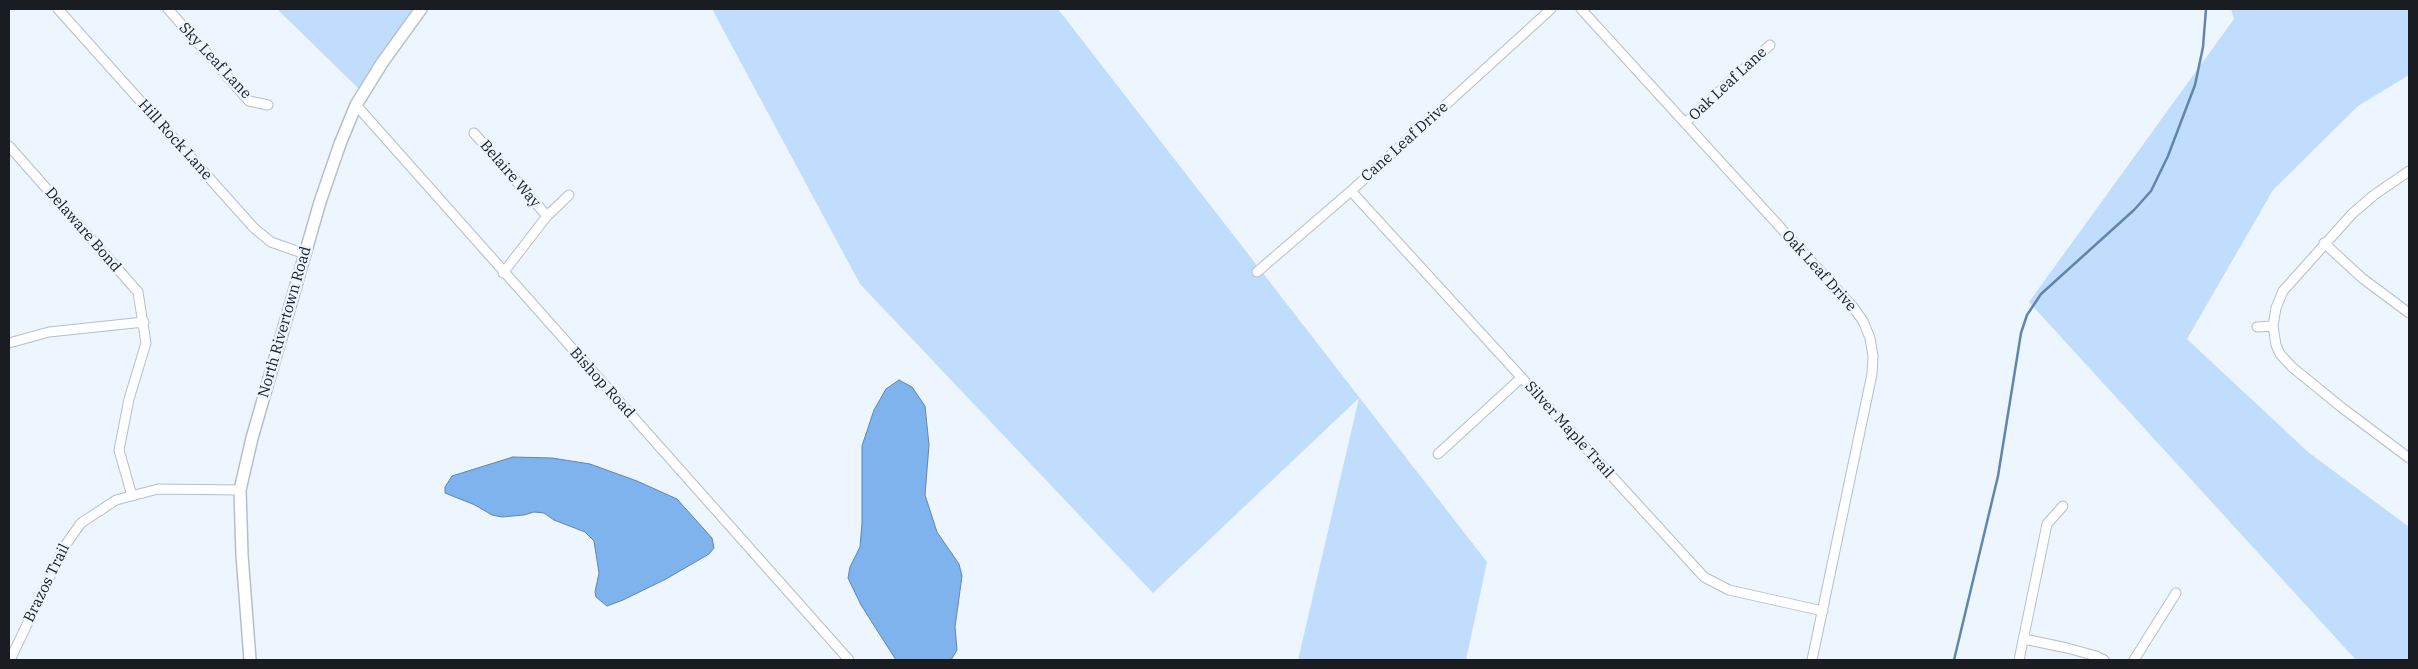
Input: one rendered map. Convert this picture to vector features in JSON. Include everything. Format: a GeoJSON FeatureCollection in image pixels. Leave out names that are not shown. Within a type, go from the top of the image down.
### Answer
{"type":"FeatureCollection","features":[{"type":"Feature","properties":{"kind":"street","name":"Hill Rock Lane"},"geometry":{"type":"LineString","coordinates":[[58,9],[254,228],[271,242],[305,254]]}},
{"type":"Feature","properties":{"kind":"street","name":"Sky Leaf Lane"},"geometry":{"type":"LineString","coordinates":[[168,9],[249,101],[268,105]]}},
{"type":"Feature","properties":{"kind":"street","name":"North Rivertown Road"},"geometry":{"type":"LineString","coordinates":[[250,660],[242,555],[240,490],[252,438],[305,254],[340,144],[356,105],[382,63],[421,9]]}},
{"type":"Feature","properties":{"kind":"street","name":"Cane Leaf Drive"},"geometry":{"type":"LineString","coordinates":[[1257,272],[1351,191],[1551,9]]}},
{"type":"Feature","properties":{"kind":"street","name":"Oak Leaf Drive"},"geometry":{"type":"LineString","coordinates":[[1581,9],[1853,307],[1863,322],[1870,338],[1873,356],[1872,374],[1812,660]]}},
{"type":"Feature","properties":{"kind":"street","name":"Oak Leaf Lane"},"geometry":{"type":"LineString","coordinates":[[1686,123],[1770,45]]}},
{"type":"Feature","properties":{"kind":"street","name":"Bishop Road"},"geometry":{"type":"LineString","coordinates":[[356,105],[849,660]]}},
{"type":"Feature","properties":{"kind":"street","name":"Belaire Way"},"geometry":{"type":"LineString","coordinates":[[474,133],[547,216]]}},
{"type":"Feature","properties":{"kind":"street","name":"Delaware Bond"},"geometry":{"type":"LineString","coordinates":[[9,146],[138,292],[146,343],[129,399],[119,450],[132,496]]}},
{"type":"Feature","properties":{"kind":"street"},"geometry":{"type":"LineString","coordinates":[[2409,171],[2374,195],[2324,243],[2283,291],[2276,308],[2273,326],[2276,345],[2280,354],[2292,367],[2409,458]]}},
{"type":"Feature","properties":{"kind":"street","name":"Silver Maple Trail"},"geometry":{"type":"LineString","coordinates":[[1351,191],[1704,578],[1730,590],[1823,611]]}},
{"type":"Feature","properties":{"kind":"street"},"geometry":{"type":"LineString","coordinates":[[504,272],[547,216],[569,195]]}},
{"type":"Feature","properties":{"kind":"street"},"geometry":{"type":"LineString","coordinates":[[2324,243],[2362,278],[2409,313]]}},
{"type":"Feature","properties":{"kind":"street"},"geometry":{"type":"LineString","coordinates":[[9,343],[49,332],[144,322]]}},
{"type":"Feature","properties":{"kind":"street"},"geometry":{"type":"LineString","coordinates":[[2257,327],[2273,326]]}},
{"type":"Feature","properties":{"kind":"street"},"geometry":{"type":"LineString","coordinates":[[1438,454],[1521,378]]}},
{"type":"Feature","properties":{"kind":"street","name":"Brazos Trail"},"geometry":{"type":"LineString","coordinates":[[10,660],[64,546],[81,522],[116,500],[158,489],[240,490]]}},
{"type":"Feature","properties":{"kind":"street"},"geometry":{"type":"LineString","coordinates":[[2020,660],[2047,524],[2063,506]]}},
{"type":"Feature","properties":{"kind":"street"},"geometry":{"type":"LineString","coordinates":[[2134,660],[2176,593]]}},
{"type":"Feature","properties":{"kind":"street"},"geometry":{"type":"LineString","coordinates":[[2024,639],[2067,648],[2104,660]]}},
{"type":"Feature","properties":{"kind":"shaded area"},"geometry":{"type":"Polygon","coordinates":[[[277,9],[419,9],[360,90],[277,9]]]}},
{"type":"Feature","properties":{"kind":"shaded area"},"geometry":{"type":"Polygon","coordinates":[[[712,9],[1058,9],[1487,562],[1466,660],[1298,660],[1359,398],[1153,593],[860,284],[712,9]]]}},
{"type":"Feature","properties":{"kind":"shaded area"},"geometry":{"type":"Polygon","coordinates":[[[2231,9],[2409,9],[2409,75],[2358,106],[2273,190],[2187,339],[2308,452],[2409,527],[2409,660],[2356,660],[2029,302],[2234,19],[2231,9]]]}},
{"type":"Feature","properties":{"kind":"water"},"geometry":{"type":"Polygon","coordinates":[[[899,380],[912,387],[925,406],[929,445],[925,495],[937,532],[959,564],[962,576],[955,627],[957,650],[951,660],[896,660],[861,605],[848,578],[850,567],[860,547],[862,523],[862,446],[874,410],[886,389],[899,380]]]}},
{"type":"Feature","properties":{"kind":"water"},"geometry":{"type":"Polygon","coordinates":[[[513,457],[552,458],[590,464],[637,481],[677,499],[712,538],[714,548],[709,554],[666,579],[607,606],[596,597],[595,592],[599,573],[594,541],[585,532],[554,520],[544,513],[534,512],[502,517],[492,515],[475,505],[445,493],[445,487],[452,476],[513,457]]]}},
{"type":"Feature","properties":{"kind":"waterway"},"geometry":{"type":"LineString","coordinates":[[1954,660],[1998,476],[2021,333],[2027,315],[2041,294],[2134,210],[2151,191],[2168,156],[2195,85],[2203,47],[2206,9]]}}]}
